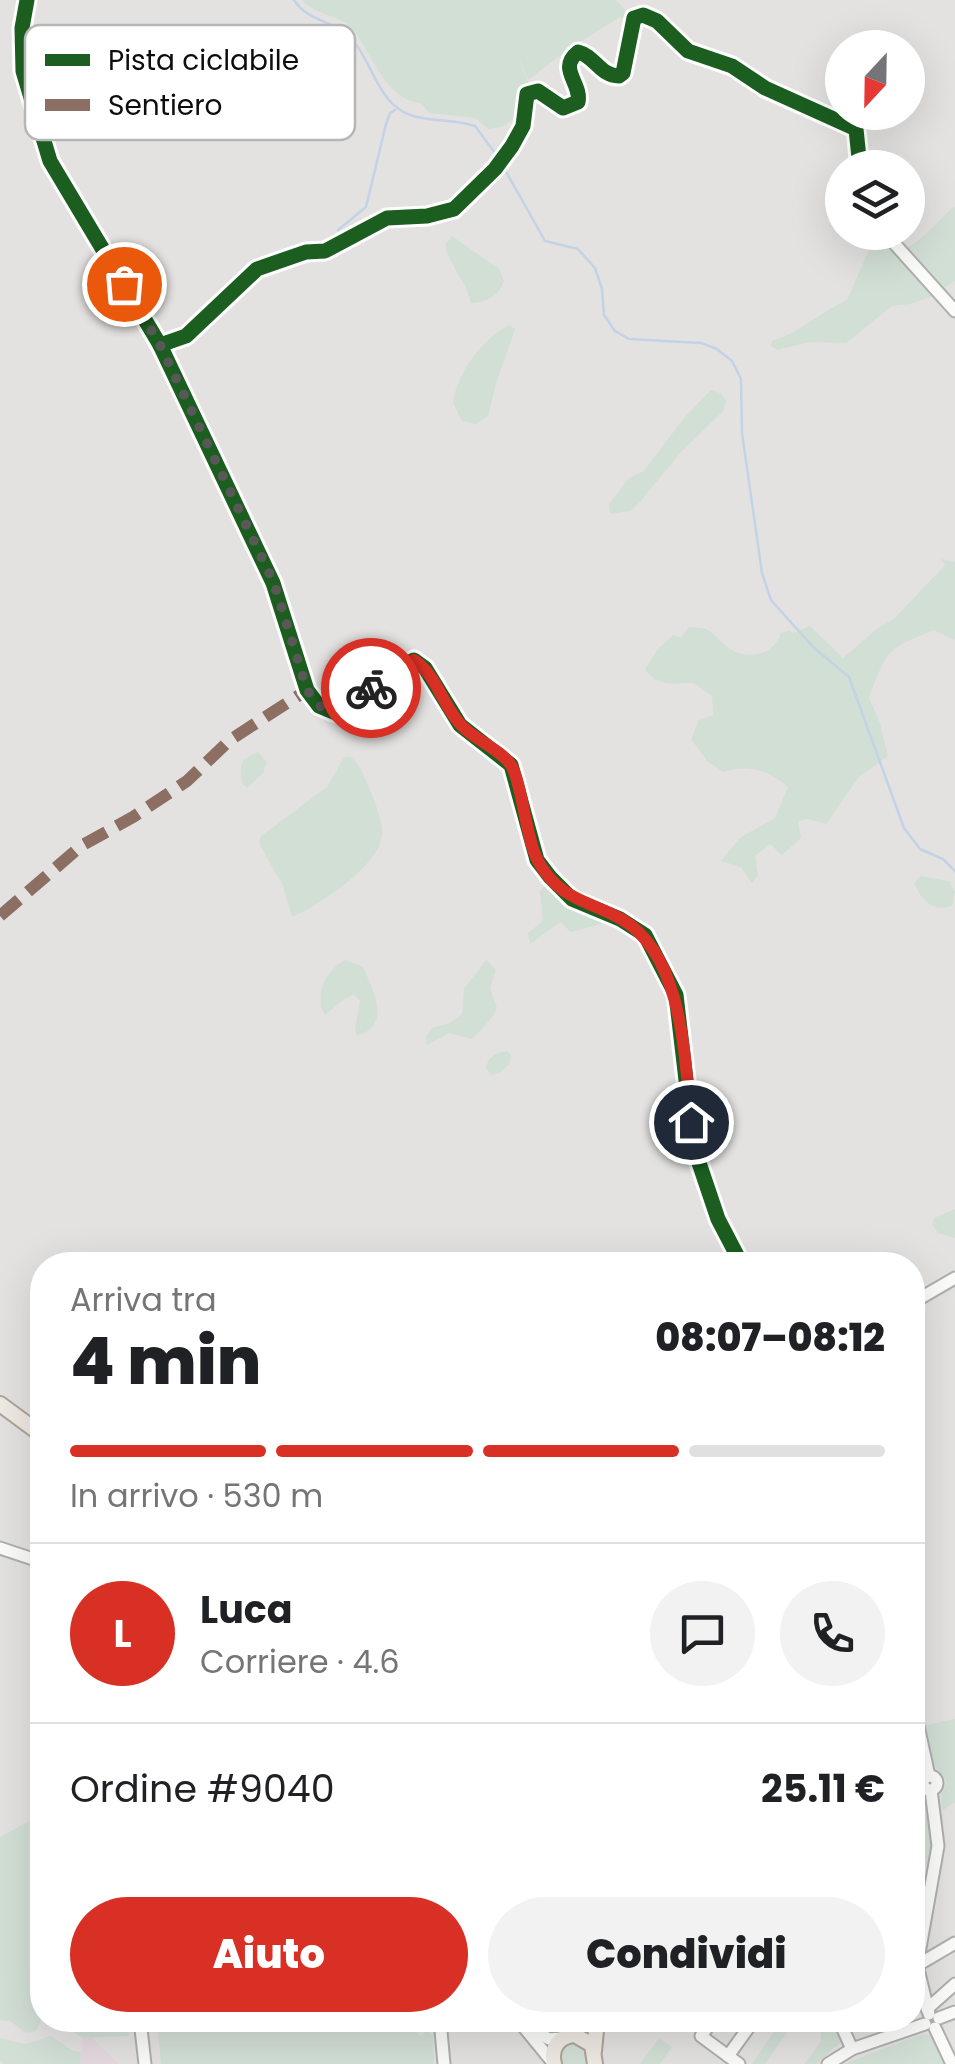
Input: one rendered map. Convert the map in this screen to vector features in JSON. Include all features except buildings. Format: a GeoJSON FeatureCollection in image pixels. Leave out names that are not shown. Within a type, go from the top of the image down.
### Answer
{"type":"FeatureCollection","features":[{"type":"Feature","properties":{"kind":"main road"},"geometry":{"type":"LineString","coordinates":[[0,1404],[30,1426]]}},
{"type":"Feature","properties":{"kind":"main road"},"geometry":{"type":"LineString","coordinates":[[554,2064],[553,2050],[571,2032]]}},
{"type":"Feature","properties":{"kind":"main road"},"geometry":{"type":"LineString","coordinates":[[594,2060],[596,2032]]}},
{"type":"Feature","properties":{"kind":"main road"},"geometry":{"type":"LineString","coordinates":[[565,2037],[588,2040],[594,2060]]}},
{"type":"Feature","properties":{"kind":"street"},"geometry":{"type":"LineString","coordinates":[[25,78],[22,28],[26,0]]}},
{"type":"Feature","properties":{"kind":"street"},"geometry":{"type":"LineString","coordinates":[[160,345],[186,336],[257,269],[306,252],[325,250],[387,218],[427,216],[454,209],[504,158],[523,126],[527,94],[538,91],[563,108],[578,102],[580,94],[569,71],[572,57],[578,52],[586,54],[604,73],[623,73],[634,18],[657,20],[688,52],[732,66],[765,88],[856,128],[858,150]]}},
{"type":"Feature","properties":{"kind":"street"},"geometry":{"type":"LineString","coordinates":[[43,140],[50,162],[160,345],[274,583],[307,690],[320,706],[336,714],[414,660],[425,668],[460,725],[511,765],[537,860],[550,877],[572,899],[620,918],[645,935],[676,995],[694,1148],[718,1219],[735,1252]]}},
{"type":"Feature","properties":{"kind":"street"},"geometry":{"type":"LineString","coordinates":[[900,250],[955,311]]}},
{"type":"Feature","properties":{"kind":"street"},"geometry":{"type":"LineString","coordinates":[[925,1295],[955,1278]]}},
{"type":"Feature","properties":{"kind":"street"},"geometry":{"type":"LineString","coordinates":[[0,1548],[30,1558]]}},
{"type":"Feature","properties":{"kind":"street"},"geometry":{"type":"LineString","coordinates":[[925,1914],[938,1846],[930,1783]]}},
{"type":"Feature","properties":{"kind":"street"},"geometry":{"type":"LineString","coordinates":[[925,1960],[955,1943]]}},
{"type":"Feature","properties":{"kind":"street"},"geometry":{"type":"LineString","coordinates":[[931,2019],[955,1984]]}},
{"type":"Feature","properties":{"kind":"street"},"geometry":{"type":"LineString","coordinates":[[925,1999],[952,2064]]}},
{"type":"Feature","properties":{"kind":"street"},"geometry":{"type":"LineString","coordinates":[[925,2021],[955,2012]]}},
{"type":"Feature","properties":{"kind":"street"},"geometry":{"type":"LineString","coordinates":[[141,2032],[145,2064]]}},
{"type":"Feature","properties":{"kind":"street"},"geometry":{"type":"LineString","coordinates":[[441,2032],[444,2064]]}},
{"type":"Feature","properties":{"kind":"street"},"geometry":{"type":"LineString","coordinates":[[529,2032],[554,2064]]}},
{"type":"Feature","properties":{"kind":"street"},"geometry":{"type":"LineString","coordinates":[[536,2032],[565,2037]]}},
{"type":"Feature","properties":{"kind":"street"},"geometry":{"type":"LineString","coordinates":[[704,2032],[701,2036],[733,2060],[748,2032]]}},
{"type":"Feature","properties":{"kind":"street"},"geometry":{"type":"LineString","coordinates":[[845,2032],[852,2048]]}},
{"type":"Feature","properties":{"kind":"street"},"geometry":{"type":"LineString","coordinates":[[828,2064],[852,2048],[896,2032]]}},
{"type":"Feature","properties":{"kind":"shaded area"},"geometry":{"type":"Polygon","coordinates":[[[302,0],[616,0],[631,16],[627,21],[620,17],[570,48],[528,80],[514,46],[531,90],[510,122],[488,129],[475,118],[429,113],[421,103],[399,94],[382,76],[355,33],[355,25],[302,0]]]}},
{"type":"Feature","properties":{"kind":"shaded area"},"geometry":{"type":"Polygon","coordinates":[[[955,206],[955,281],[930,297],[892,306],[846,343],[809,342],[778,350],[771,346],[772,341],[847,300],[869,250],[925,250],[925,234],[955,206]]]}},
{"type":"Feature","properties":{"kind":"shaded area"},"geometry":{"type":"Polygon","coordinates":[[[452,236],[499,269],[504,281],[492,297],[471,303],[445,245],[452,236]]]}},
{"type":"Feature","properties":{"kind":"shaded area"},"geometry":{"type":"Polygon","coordinates":[[[509,325],[515,329],[488,416],[476,424],[462,421],[453,403],[465,369],[480,348],[509,325]]]}},
{"type":"Feature","properties":{"kind":"shaded area"},"geometry":{"type":"Polygon","coordinates":[[[711,390],[722,394],[726,401],[723,411],[680,453],[640,502],[630,511],[610,514],[609,504],[629,478],[644,471],[711,390]]]}},
{"type":"Feature","properties":{"kind":"shaded area"},"geometry":{"type":"Polygon","coordinates":[[[941,559],[955,562],[955,640],[934,630],[897,647],[885,660],[869,698],[888,756],[859,777],[826,824],[798,821],[801,838],[782,855],[770,844],[755,856],[758,875],[752,883],[741,867],[721,861],[741,837],[775,818],[788,787],[766,773],[749,769],[723,772],[707,761],[691,739],[699,720],[713,715],[712,696],[694,683],[662,682],[645,670],[657,650],[673,635],[681,637],[689,627],[706,629],[733,651],[750,655],[765,652],[781,633],[810,626],[843,658],[894,619],[945,565],[941,559]]]}},
{"type":"Feature","properties":{"kind":"shaded area"},"geometry":{"type":"Polygon","coordinates":[[[258,752],[267,762],[263,773],[247,788],[241,779],[243,760],[258,752]]]}},
{"type":"Feature","properties":{"kind":"shaded area"},"geometry":{"type":"Polygon","coordinates":[[[344,757],[357,763],[374,800],[382,829],[379,847],[346,883],[292,917],[283,886],[260,845],[260,837],[328,786],[344,757]]]}},
{"type":"Feature","properties":{"kind":"shaded area"},"geometry":{"type":"Polygon","coordinates":[[[920,876],[949,881],[955,892],[952,906],[933,906],[924,899],[914,883],[920,876]]]}},
{"type":"Feature","properties":{"kind":"shaded area"},"geometry":{"type":"Polygon","coordinates":[[[549,881],[607,918],[605,923],[571,932],[560,922],[530,944],[528,933],[543,921],[540,891],[549,881]]]}},
{"type":"Feature","properties":{"kind":"shaded area"},"geometry":{"type":"Polygon","coordinates":[[[345,960],[363,967],[377,1007],[374,1024],[357,1036],[360,1001],[354,995],[325,1015],[321,1007],[325,980],[345,960]]]}},
{"type":"Feature","properties":{"kind":"shaded area"},"geometry":{"type":"Polygon","coordinates":[[[486,960],[496,970],[490,989],[497,1008],[492,1016],[472,1039],[449,1033],[427,1045],[426,1037],[432,1028],[450,1023],[462,1014],[464,989],[486,960]]]}},
{"type":"Feature","properties":{"kind":"shaded area"},"geometry":{"type":"Polygon","coordinates":[[[507,1051],[510,1063],[500,1073],[491,1075],[486,1068],[488,1061],[507,1051]]]}},
{"type":"Feature","properties":{"kind":"shaded area"},"geometry":{"type":"Polygon","coordinates":[[[955,1209],[955,1238],[938,1233],[932,1224],[934,1218],[955,1209]]]}},
{"type":"Feature","properties":{"kind":"shaded area"},"geometry":{"type":"Polygon","coordinates":[[[955,1719],[955,1802],[943,1810],[941,1795],[947,1782],[932,1763],[925,1726],[955,1719]]]}},
{"type":"Feature","properties":{"kind":"shaded area"},"geometry":{"type":"Polygon","coordinates":[[[925,1803],[933,1836],[930,1866],[925,1865],[925,1803]]]}},
{"type":"Feature","properties":{"kind":"shaded area"},"geometry":{"type":"Polygon","coordinates":[[[30,1821],[31,2032],[26,2033],[10,2021],[0,2020],[0,1837],[30,1821]]]}},
{"type":"Feature","properties":{"kind":"shaded area"},"geometry":{"type":"Polygon","coordinates":[[[73,2032],[129,2032],[129,2036],[83,2038],[73,2032]]]}},
{"type":"Feature","properties":{"kind":"shaded area"},"geometry":{"type":"Polygon","coordinates":[[[158,2032],[433,2035],[434,2064],[161,2064],[158,2032]]]}},
{"type":"Feature","properties":{"kind":"shaded area"},"geometry":{"type":"Polygon","coordinates":[[[774,2032],[788,2032],[765,2064],[752,2064],[774,2032]]]}},
{"type":"Feature","properties":{"kind":"shaded area"},"geometry":{"type":"Polygon","coordinates":[[[821,2032],[837,2032],[842,2041],[816,2064],[804,2064],[821,2042],[821,2032]]]}},
{"type":"Feature","properties":{"kind":"shaded area"},"geometry":{"type":"Polygon","coordinates":[[[922,2034],[935,2040],[947,2064],[844,2064],[922,2034]]]}},
{"type":"Feature","properties":{"kind":"shaded area"},"geometry":{"type":"Polygon","coordinates":[[[51,2036],[81,2052],[80,2064],[4,2064],[0,2060],[0,2038],[25,2044],[51,2036]]]}},
{"type":"Feature","properties":{"kind":"shaded area"},"geometry":{"type":"Polygon","coordinates":[[[83,2038],[92,2038],[119,2064],[80,2064],[83,2038]]]}},
{"type":"Feature","properties":{"kind":"shaded area"},"geometry":{"type":"Polygon","coordinates":[[[659,2038],[672,2047],[660,2064],[640,2064],[659,2038]]]}},
{"type":"Feature","properties":{"kind":"shaded area"},"geometry":{"type":"Polygon","coordinates":[[[566,2041],[586,2044],[588,2064],[560,2064],[558,2051],[566,2041]]]}},
{"type":"Feature","properties":{"kind":"waterway"},"geometry":{"type":"LineString","coordinates":[[294,0],[306,13],[331,25]]}},
{"type":"Feature","properties":{"kind":"waterway"},"geometry":{"type":"LineString","coordinates":[[355,43],[384,93],[401,111],[475,126],[498,157]]}},
{"type":"Feature","properties":{"kind":"waterway"},"geometry":{"type":"LineString","coordinates":[[338,230],[366,207],[386,124],[395,110]]}},
{"type":"Feature","properties":{"kind":"waterway"},"geometry":{"type":"LineString","coordinates":[[504,168],[545,241],[578,249],[595,268],[604,315],[615,331],[629,339],[701,343],[732,361],[741,379],[742,433],[762,573],[771,600],[813,647],[849,677],[904,828],[920,849],[943,859],[955,871]]}},
{"type":"Feature","properties":{"kind":"marked path"},"geometry":{"type":"LineString","coordinates":[[0,916],[81,846],[187,781],[230,740],[307,690]]}},
{"type":"Feature","properties":{"kind":"cycle path"},"geometry":{"type":"LineString","coordinates":[[25,78],[22,28],[27,0]]}},
{"type":"Feature","properties":{"kind":"cycle path"},"geometry":{"type":"LineString","coordinates":[[160,345],[186,336],[257,269],[306,252],[325,251],[387,218],[427,216],[454,209],[495,169],[512,146],[523,126],[527,94],[538,91],[563,108],[578,102],[570,70],[572,58],[578,52],[607,73],[619,76],[623,73],[634,18],[643,15],[657,21],[688,51],[732,66],[765,88],[856,129],[858,150]]}},
{"type":"Feature","properties":{"kind":"cycle path"},"geometry":{"type":"LineString","coordinates":[[44,140],[50,161],[160,345],[273,583],[307,690],[319,706],[336,713],[414,660],[425,668],[460,725],[511,765],[537,860],[550,877],[572,899],[620,919],[645,935],[676,995],[694,1148],[718,1219],[735,1252]]}},
{"type":"Feature","properties":{"kind":"way so far"},"geometry":{"type":"LineString","coordinates":[[124,284],[160,345],[274,583],[307,690],[320,706],[336,714],[371,688]]}},
{"type":"Feature","properties":{"kind":"route"},"geometry":{"type":"LineString","coordinates":[[371,688],[414,660],[425,668],[460,725],[511,765],[537,860],[550,877],[572,899],[620,918],[645,935],[676,995],[691,1122]]}}]}
